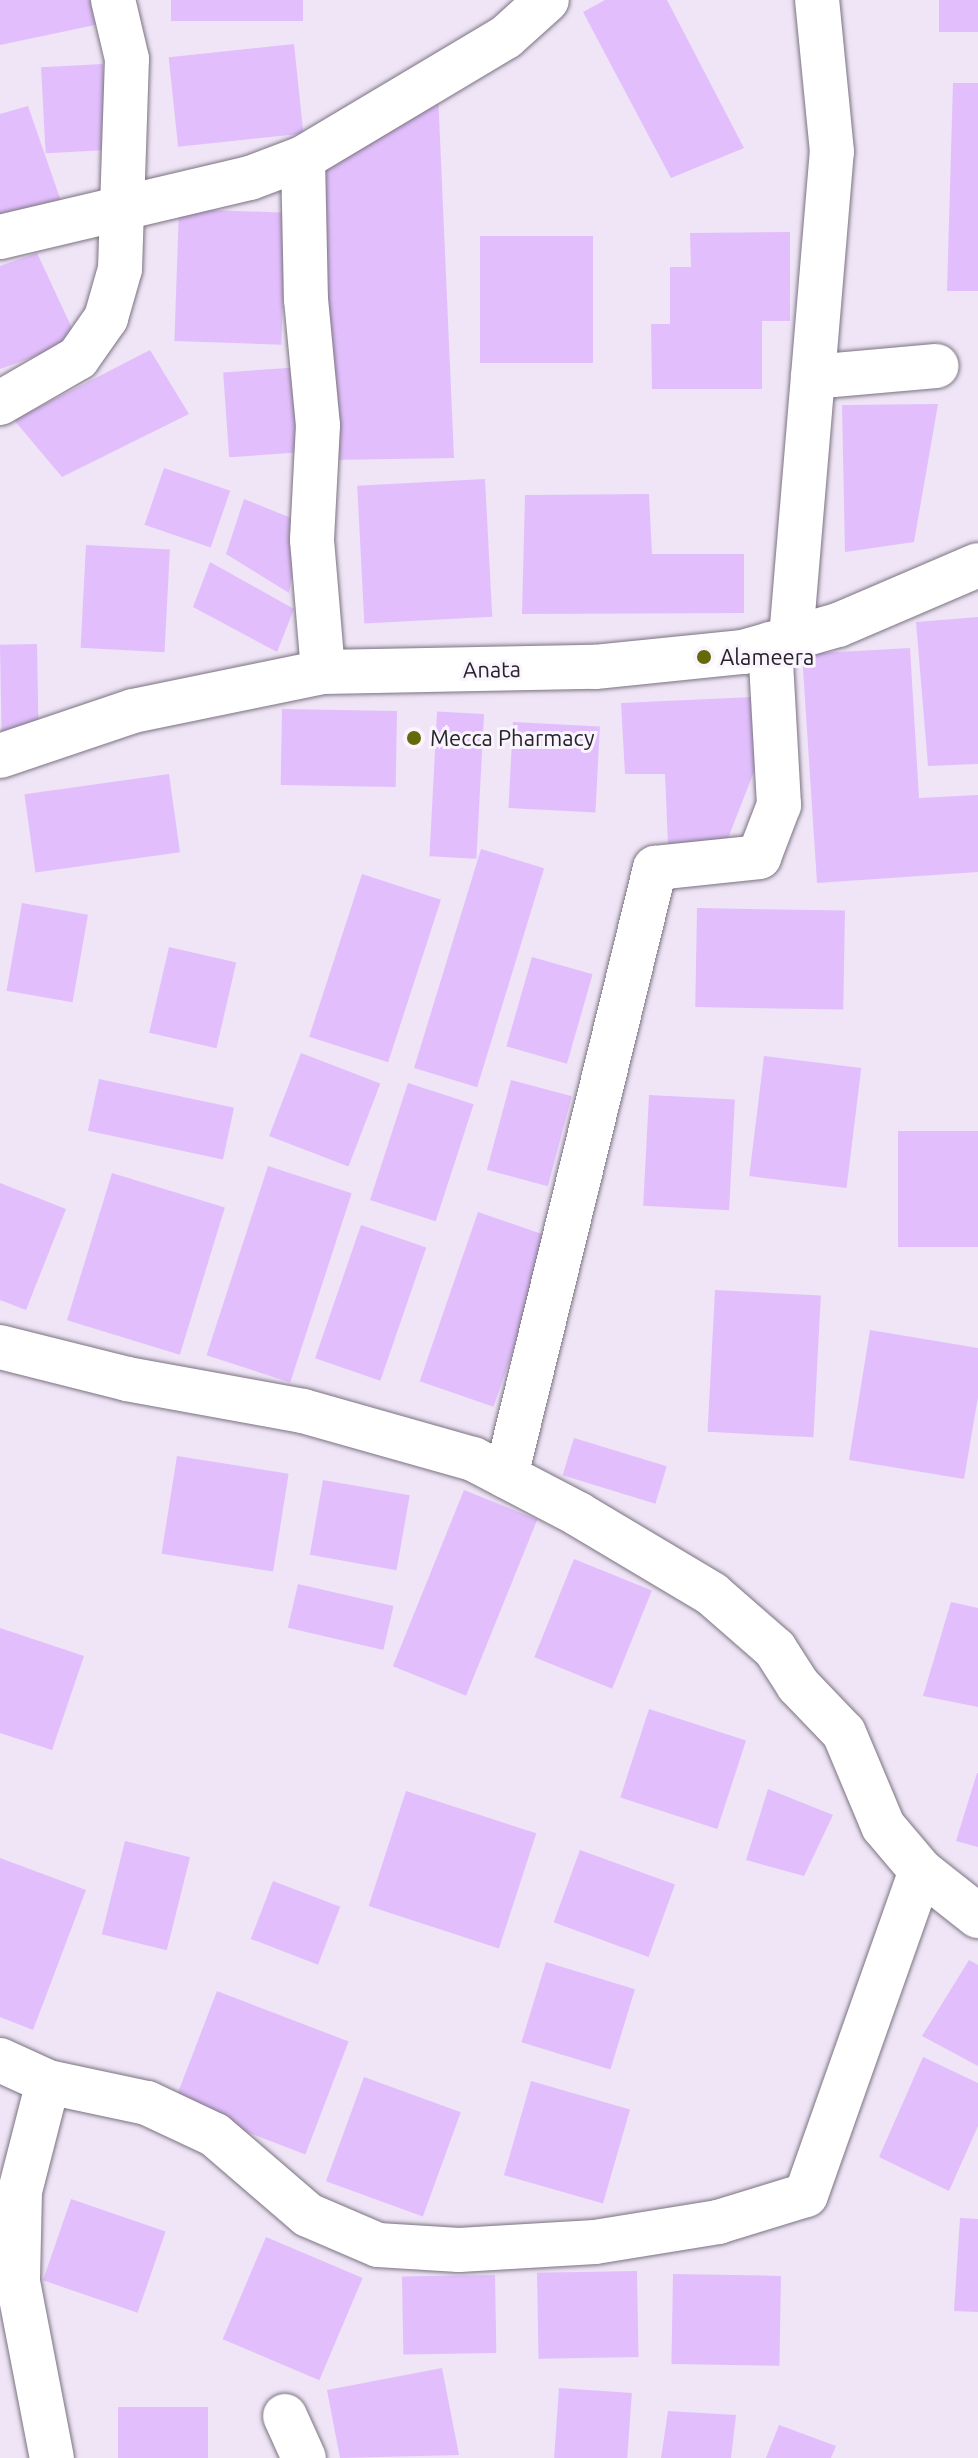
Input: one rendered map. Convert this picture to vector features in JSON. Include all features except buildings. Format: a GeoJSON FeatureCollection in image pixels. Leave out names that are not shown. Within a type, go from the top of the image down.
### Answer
{"type":"FeatureCollection","features":[{"type":"Feature","properties":{"kind":"street"},"geometry":{"type":"LineString","coordinates":[[0,403],[78,358],[106,318],[120,269],[125,207],[127,59],[113,0]]}},
{"type":"Feature","properties":{"kind":"street"},"geometry":{"type":"LineString","coordinates":[[0,237],[250,178],[303,158],[506,37],[547,0]]}},
{"type":"Feature","properties":{"kind":"street"},"geometry":{"type":"LineString","coordinates":[[506,1476],[655,868],[759,857],[779,805],[780,641],[813,377],[832,152],[817,0]]}},
{"type":"Feature","properties":{"kind":"street"},"geometry":{"type":"LineString","coordinates":[[303,158],[318,425],[312,540],[323,672]]}},
{"type":"Feature","properties":{"kind":"street"},"geometry":{"type":"LineString","coordinates":[[813,377],[937,366]]}},
{"type":"Feature","properties":{"kind":"street","name":"Anata"},"geometry":{"type":"LineString","coordinates":[[0,756],[133,711],[323,672],[595,667],[780,641],[838,625],[978,565]]}},
{"type":"Feature","properties":{"kind":"street"},"geometry":{"type":"LineString","coordinates":[[0,1347],[127,1379],[303,1411],[473,1459],[712,1594],[775,1649],[798,1685],[844,1733],[883,1826],[921,1871],[978,1916]]}},
{"type":"Feature","properties":{"kind":"street"},"geometry":{"type":"LineString","coordinates":[[0,2060],[48,2082],[147,2103],[215,2135],[308,2215],[378,2245],[459,2250],[595,2242],[718,2222],[806,2195],[921,1871]]}},
{"type":"Feature","properties":{"kind":"street"},"geometry":{"type":"LineString","coordinates":[[44,2458],[52,2458],[18,2282],[10,2217],[48,2082]]}},
{"type":"Feature","properties":{"kind":"street"},"geometry":{"type":"LineString","coordinates":[[285,2416],[304,2458]]}},
{"type":"Feature","properties":{"kind":"place","name":"Alameera"},"geometry":{"type":"Point","coordinates":[704,657]}},
{"type":"Feature","properties":{"kind":"place","name":"Mecca Pharmacy"},"geometry":{"type":"Point","coordinates":[414,738]}}]}
